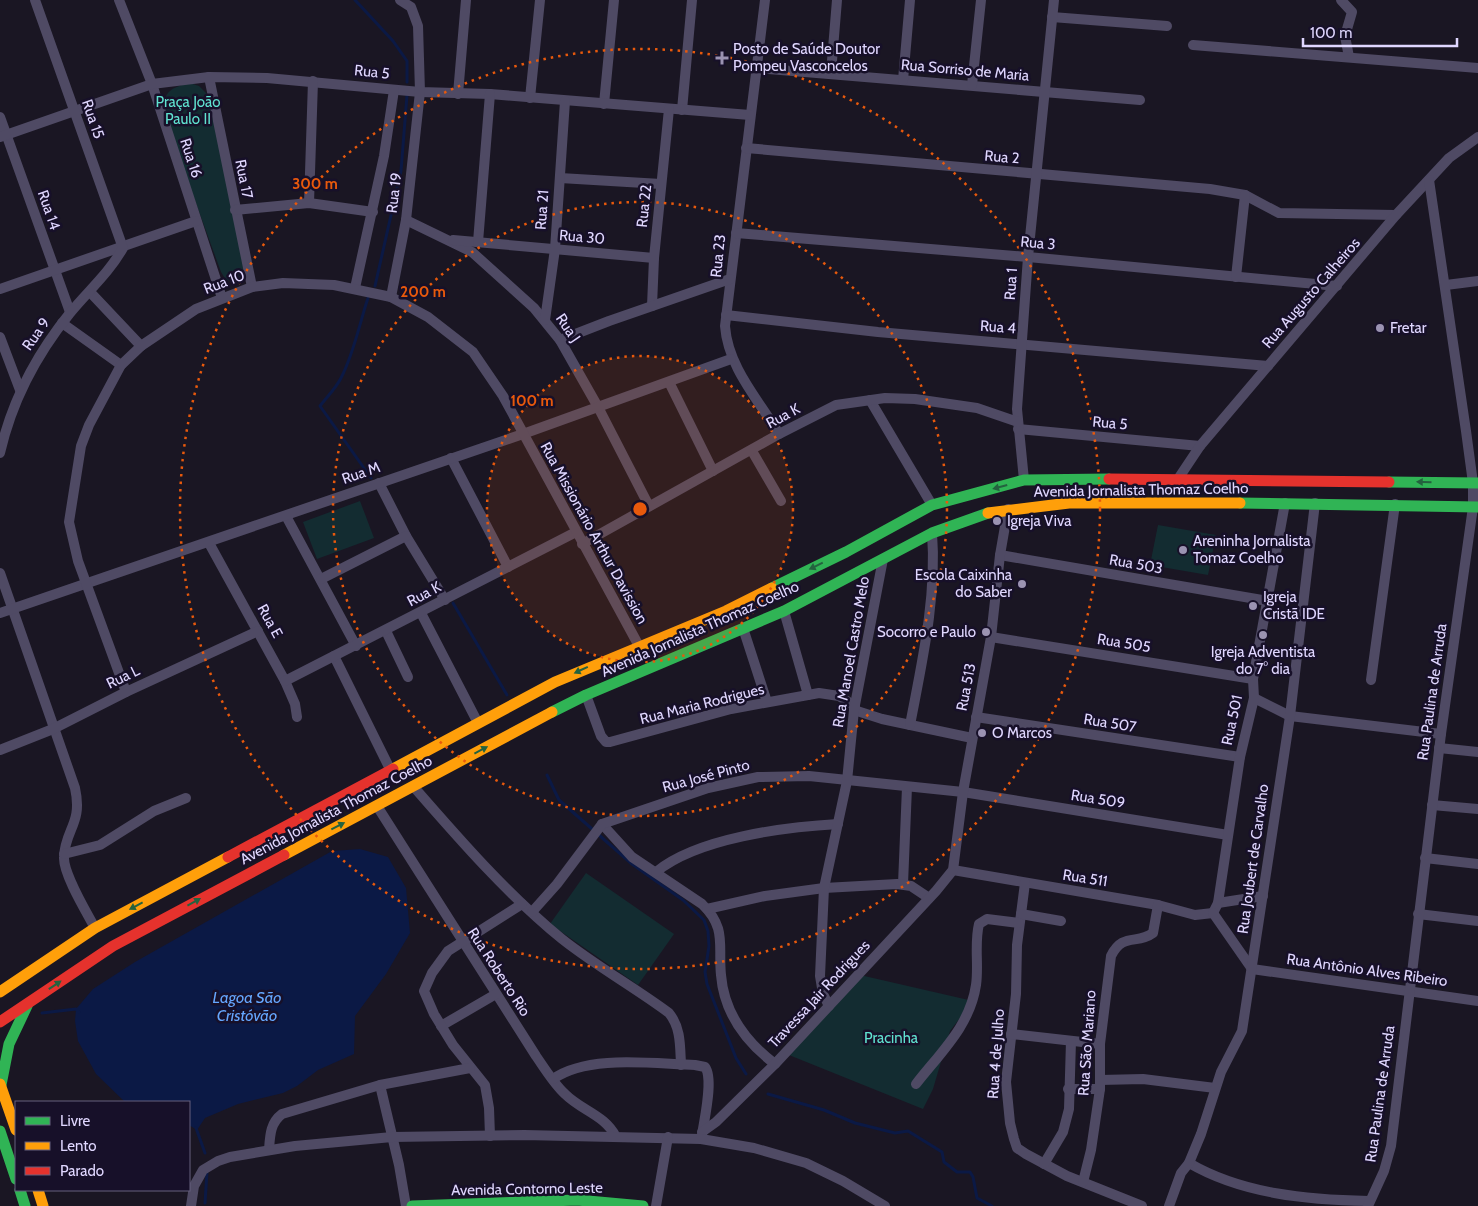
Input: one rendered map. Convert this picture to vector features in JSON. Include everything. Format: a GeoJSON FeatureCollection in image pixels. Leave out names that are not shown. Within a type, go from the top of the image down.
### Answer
{"type":"FeatureCollection","features":[{"type":"Feature","properties":{"kind":"main road","name":"Avenida Jornalista Thomaz Coelho"},"geometry":{"type":"LineString","coordinates":[[0,1022],[113,946],[283,841],[303,817],[555,682],[639,646],[698,624],[762,607],[792,592],[932,505],[1024,480],[1178,479],[1476,483]]}},
{"type":"Feature","properties":{"kind":"main road"},"geometry":{"type":"LineString","coordinates":[[1349,504],[1350,481]]}},
{"type":"Feature","properties":{"kind":"main road","name":"Avenida Jornalista Thomaz Coelho"},"geometry":{"type":"LineString","coordinates":[[762,607],[784,611],[792,592],[883,559],[932,533],[984,514],[1008,509],[1069,503],[1315,503],[1475,507]]}},
{"type":"Feature","properties":{"kind":"main road","name":"Avenida Jornalista Thomaz Coelho"},"geometry":{"type":"LineString","coordinates":[[0,992],[96,928],[283,841],[315,838],[586,695],[743,628],[762,607]]}},
{"type":"Feature","properties":{"kind":"main road"},"geometry":{"type":"LineString","coordinates":[[303,817],[315,838]]}},
{"type":"Feature","properties":{"kind":"main road"},"geometry":{"type":"LineString","coordinates":[[0,983],[16,981]]}},
{"type":"Feature","properties":{"kind":"main road"},"geometry":{"type":"LineString","coordinates":[[15,1127],[0,1085],[2,1064],[8,1044],[28,1003]]}},
{"type":"Feature","properties":{"kind":"main road"},"geometry":{"type":"LineString","coordinates":[[0,1131],[15,1176]]}},
{"type":"Feature","properties":{"kind":"main road"},"geometry":{"type":"LineString","coordinates":[[20,1191],[25,1206]]}},
{"type":"Feature","properties":{"kind":"main road"},"geometry":{"type":"LineString","coordinates":[[38,1191],[43,1206]]}},
{"type":"Feature","properties":{"kind":"main road","name":"Avenida Contorno Leste"},"geometry":{"type":"LineString","coordinates":[[413,1206],[577,1200],[643,1206]]}},
{"type":"Feature","properties":{"kind":"street","name":"Rua 15"},"geometry":{"type":"LineString","coordinates":[[35,0],[123,248]]}},
{"type":"Feature","properties":{"kind":"street","name":"Rua 16"},"geometry":{"type":"LineString","coordinates":[[119,0],[152,84],[222,298]]}},
{"type":"Feature","properties":{"kind":"street","name":"Rua 19"},"geometry":{"type":"LineString","coordinates":[[391,296],[406,220],[420,92],[419,38],[416,16],[412,7],[400,0]]}},
{"type":"Feature","properties":{"kind":"street"},"geometry":{"type":"LineString","coordinates":[[458,94],[466,0]]}},
{"type":"Feature","properties":{"kind":"street"},"geometry":{"type":"LineString","coordinates":[[530,98],[540,0]]}},
{"type":"Feature","properties":{"kind":"street"},"geometry":{"type":"LineString","coordinates":[[604,104],[614,0]]}},
{"type":"Feature","properties":{"kind":"street"},"geometry":{"type":"LineString","coordinates":[[682,110],[692,0]]}},
{"type":"Feature","properties":{"kind":"street","name":"Rua 23"},"geometry":{"type":"LineString","coordinates":[[765,0],[758,68],[750,115],[730,279],[726,315],[726,340],[731,358],[779,434]]}},
{"type":"Feature","properties":{"kind":"street"},"geometry":{"type":"LineString","coordinates":[[831,73],[837,0]]}},
{"type":"Feature","properties":{"kind":"street"},"geometry":{"type":"LineString","coordinates":[[903,80],[910,0]]}},
{"type":"Feature","properties":{"kind":"street"},"geometry":{"type":"LineString","coordinates":[[972,86],[980,0]]}},
{"type":"Feature","properties":{"kind":"street","name":"Rua 1"},"geometry":{"type":"LineString","coordinates":[[1024,480],[1018,425],[1022,344],[1028,257],[1038,175],[1054,0]]}},
{"type":"Feature","properties":{"kind":"street"},"geometry":{"type":"LineString","coordinates":[[1340,0],[1352,12],[1345,36],[1349,57]]}},
{"type":"Feature","properties":{"kind":"street"},"geometry":{"type":"LineString","coordinates":[[1052,17],[1167,26]]}},
{"type":"Feature","properties":{"kind":"street"},"geometry":{"type":"LineString","coordinates":[[1193,45],[1478,68]]}},
{"type":"Feature","properties":{"kind":"street","name":"Rua Sorriso de Maria"},"geometry":{"type":"LineString","coordinates":[[758,68],[1140,100]]}},
{"type":"Feature","properties":{"kind":"street","name":"Rua 5"},"geometry":{"type":"LineString","coordinates":[[3,136],[74,109],[152,84],[209,77],[313,81],[394,90],[490,94],[750,115]]}},
{"type":"Feature","properties":{"kind":"street","name":"Rua 17"},"geometry":{"type":"LineString","coordinates":[[209,77],[252,286]]}},
{"type":"Feature","properties":{"kind":"street"},"geometry":{"type":"LineString","coordinates":[[309,203],[313,81]]}},
{"type":"Feature","properties":{"kind":"street","name":"Rua 19"},"geometry":{"type":"LineString","coordinates":[[355,288],[373,212],[394,90]]}},
{"type":"Feature","properties":{"kind":"street"},"geometry":{"type":"LineString","coordinates":[[478,242],[490,94]]}},
{"type":"Feature","properties":{"kind":"street","name":"Rua 21"},"geometry":{"type":"LineString","coordinates":[[545,320],[555,249],[565,101]]}},
{"type":"Feature","properties":{"kind":"street","name":"Rua 22"},"geometry":{"type":"LineString","coordinates":[[652,306],[654,258],[669,109]]}},
{"type":"Feature","properties":{"kind":"street","name":"Rua 14"},"geometry":{"type":"LineString","coordinates":[[0,117],[3,136],[70,312]]}},
{"type":"Feature","properties":{"kind":"street","name":"Rua Augusto Calheiros"},"geometry":{"type":"LineString","coordinates":[[1178,479],[1200,446],[1396,215],[1449,158],[1478,137]]}},
{"type":"Feature","properties":{"kind":"street","name":"Rua 2"},"geometry":{"type":"LineString","coordinates":[[746,148],[1202,188],[1249,198],[1279,213],[1396,215]]}},
{"type":"Feature","properties":{"kind":"street"},"geometry":{"type":"LineString","coordinates":[[560,178],[661,184]]}},
{"type":"Feature","properties":{"kind":"street","name":"Rua Paulina de Arruda"},"geometry":{"type":"LineString","coordinates":[[1368,1204],[1384,1171],[1391,1146],[1408,992],[1439,748],[1475,507],[1476,483],[1429,180]]}},
{"type":"Feature","properties":{"kind":"street"},"geometry":{"type":"LineString","coordinates":[[1236,277],[1249,198]]}},
{"type":"Feature","properties":{"kind":"street"},"geometry":{"type":"LineString","coordinates":[[235,210],[309,203],[373,212]]}},
{"type":"Feature","properties":{"kind":"street","name":"Rua J"},"geometry":{"type":"LineString","coordinates":[[406,220],[481,258],[545,320],[560,340],[598,407],[649,506]]}},
{"type":"Feature","properties":{"kind":"street"},"geometry":{"type":"LineString","coordinates":[[0,289],[123,248],[196,221]]}},
{"type":"Feature","properties":{"kind":"street","name":"Rua 3"},"geometry":{"type":"LineString","coordinates":[[736,234],[1028,257],[1337,286]]}},
{"type":"Feature","properties":{"kind":"street","name":"Rua 30"},"geometry":{"type":"LineString","coordinates":[[447,240],[654,258]]}},
{"type":"Feature","properties":{"kind":"street","name":"Rua 9"},"geometry":{"type":"LineString","coordinates":[[0,448],[20,390],[36,358],[70,312],[105,275],[123,248]]}},
{"type":"Feature","properties":{"kind":"street"},"geometry":{"type":"LineString","coordinates":[[560,340],[730,279]]}},
{"type":"Feature","properties":{"kind":"street"},"geometry":{"type":"LineString","coordinates":[[1446,285],[1478,281]]}},
{"type":"Feature","properties":{"kind":"street","name":"Rua 10"},"geometry":{"type":"LineString","coordinates":[[126,692],[72,543],[69,522],[81,446],[89,425],[121,366],[141,346],[196,309],[252,286],[309,283],[355,288],[391,296],[428,317],[473,352],[499,390],[523,434]]}},
{"type":"Feature","properties":{"kind":"street"},"geometry":{"type":"LineString","coordinates":[[90,292],[141,346]]}},
{"type":"Feature","properties":{"kind":"street","name":"Rua 4"},"geometry":{"type":"LineString","coordinates":[[726,315],[878,332],[1268,366]]}},
{"type":"Feature","properties":{"kind":"street"},"geometry":{"type":"LineString","coordinates":[[62,323],[121,366]]}},
{"type":"Feature","properties":{"kind":"street"},"geometry":{"type":"LineString","coordinates":[[0,337],[20,390]]}},
{"type":"Feature","properties":{"kind":"street","name":"Rua M"},"geometry":{"type":"LineString","coordinates":[[0,613],[523,434],[731,358]]}},
{"type":"Feature","properties":{"kind":"street"},"geometry":{"type":"LineString","coordinates":[[669,382],[713,471]]}},
{"type":"Feature","properties":{"kind":"street","name":"Rua K"},"geometry":{"type":"LineString","coordinates":[[582,544],[836,404],[870,400],[915,399],[977,408],[1018,425]]}},
{"type":"Feature","properties":{"kind":"street"},"geometry":{"type":"LineString","coordinates":[[870,400],[932,505]]}},
{"type":"Feature","properties":{"kind":"street","name":"Rua 5"},"geometry":{"type":"LineString","coordinates":[[1018,425],[1200,446]]}},
{"type":"Feature","properties":{"kind":"street","name":"Rua Missionário Arthur Davission"},"geometry":{"type":"LineString","coordinates":[[523,434],[639,646]]}},
{"type":"Feature","properties":{"kind":"street"},"geometry":{"type":"LineString","coordinates":[[752,450],[782,501]]}},
{"type":"Feature","properties":{"kind":"street"},"geometry":{"type":"LineString","coordinates":[[451,458],[508,567]]}},
{"type":"Feature","properties":{"kind":"street"},"geometry":{"type":"LineString","coordinates":[[379,482],[406,536],[445,600]]}},
{"type":"Feature","properties":{"kind":"street","name":"Rua 501"},"geometry":{"type":"LineString","coordinates":[[1213,914],[1218,904],[1240,757],[1254,698],[1253,679],[1284,503]]}},
{"type":"Feature","properties":{"kind":"street","name":"Rua Joubert de Carvalho"},"geometry":{"type":"LineString","coordinates":[[1169,1206],[1181,1173],[1189,1163],[1201,1134],[1215,1088],[1242,1031],[1290,716],[1315,503]]}},
{"type":"Feature","properties":{"kind":"street"},"geometry":{"type":"LineString","coordinates":[[1371,680],[1395,504]]}},
{"type":"Feature","properties":{"kind":"street","name":"Rua 513"},"geometry":{"type":"LineString","coordinates":[[952,870],[972,738],[991,637],[1000,555],[1008,509]]}},
{"type":"Feature","properties":{"kind":"street"},"geometry":{"type":"LineString","coordinates":[[286,516],[356,646]]}},
{"type":"Feature","properties":{"kind":"street","name":"Rua K"},"geometry":{"type":"LineString","coordinates":[[285,682],[576,532]]}},
{"type":"Feature","properties":{"kind":"street"},"geometry":{"type":"LineString","coordinates":[[910,724],[928,626],[933,573],[932,533]]}},
{"type":"Feature","properties":{"kind":"street"},"geometry":{"type":"LineString","coordinates":[[321,579],[406,536]]}},
{"type":"Feature","properties":{"kind":"street","name":"Rua E"},"geometry":{"type":"LineString","coordinates":[[209,543],[285,682],[295,704],[297,717]]}},
{"type":"Feature","properties":{"kind":"street","name":"Rua 503"},"geometry":{"type":"LineString","coordinates":[[1000,555],[1268,601]]}},
{"type":"Feature","properties":{"kind":"street","name":"Rua Manoel Castro Melo"},"geometry":{"type":"LineString","coordinates":[[829,1006],[823,994],[820,976],[824,888],[847,781],[854,708],[883,559]]}},
{"type":"Feature","properties":{"kind":"street"},"geometry":{"type":"LineString","coordinates":[[0,573],[77,800],[76,818],[64,859],[76,894],[96,928]]}},
{"type":"Feature","properties":{"kind":"street"},"geometry":{"type":"LineString","coordinates":[[784,611],[808,695]]}},
{"type":"Feature","properties":{"kind":"street"},"geometry":{"type":"LineString","coordinates":[[421,613],[478,723]]}},
{"type":"Feature","properties":{"kind":"street"},"geometry":{"type":"LineString","coordinates":[[743,628],[767,702]]}},
{"type":"Feature","properties":{"kind":"street"},"geometry":{"type":"LineString","coordinates":[[386,630],[408,677]]}},
{"type":"Feature","properties":{"kind":"street","name":"Rua L"},"geometry":{"type":"LineString","coordinates":[[0,750],[53,729],[126,692],[258,631]]}},
{"type":"Feature","properties":{"kind":"street","name":"Rua 505"},"geometry":{"type":"LineString","coordinates":[[991,637],[1253,679]]}},
{"type":"Feature","properties":{"kind":"street"},"geometry":{"type":"LineString","coordinates":[[334,656],[390,769]]}},
{"type":"Feature","properties":{"kind":"street","name":"Rua Maria Rodrigues"},"geometry":{"type":"LineString","coordinates":[[586,695],[603,740],[610,742],[767,702],[831,693],[854,708],[910,724],[972,738]]}},
{"type":"Feature","properties":{"kind":"street"},"geometry":{"type":"LineString","coordinates":[[1254,698],[1290,716],[1441,734]]}},
{"type":"Feature","properties":{"kind":"street","name":"Rua 507"},"geometry":{"type":"LineString","coordinates":[[976,716],[1240,757]]}},
{"type":"Feature","properties":{"kind":"street"},"geometry":{"type":"LineString","coordinates":[[1439,748],[1478,752]]}},
{"type":"Feature","properties":{"kind":"street","name":"Rua José Pinto"},"geometry":{"type":"LineString","coordinates":[[532,912],[557,884],[586,843],[600,827],[675,798],[744,780],[780,776],[809,776],[963,792]]}},
{"type":"Feature","properties":{"kind":"street"},"geometry":{"type":"LineString","coordinates":[[413,786],[471,852],[522,904],[585,956],[669,1012],[676,1021],[678,1029],[681,1065]]}},
{"type":"Feature","properties":{"kind":"street"},"geometry":{"type":"LineString","coordinates":[[903,884],[907,787]]}},
{"type":"Feature","properties":{"kind":"street","name":"Rua 509"},"geometry":{"type":"LineString","coordinates":[[963,792],[1228,835]]}},
{"type":"Feature","properties":{"kind":"street"},"geometry":{"type":"LineString","coordinates":[[64,854],[100,845],[154,811],[186,798]]}},
{"type":"Feature","properties":{"kind":"street"},"geometry":{"type":"LineString","coordinates":[[1432,805],[1478,809]]}},
{"type":"Feature","properties":{"kind":"street","name":"Rua Roberto Rio"},"geometry":{"type":"LineString","coordinates":[[377,806],[461,940],[553,1079],[575,1103],[602,1118],[611,1127],[616,1137]]}},
{"type":"Feature","properties":{"kind":"street"},"geometry":{"type":"LineString","coordinates":[[656,872],[681,857],[754,834],[798,826],[838,824]]}},
{"type":"Feature","properties":{"kind":"street"},"geometry":{"type":"LineString","coordinates":[[600,827],[632,857],[708,909],[716,921],[720,934],[721,974],[731,1012],[751,1043],[775,1064]]}},
{"type":"Feature","properties":{"kind":"street"},"geometry":{"type":"LineString","coordinates":[[1425,858],[1478,864]]}},
{"type":"Feature","properties":{"kind":"street","name":"Rua 511"},"geometry":{"type":"LineString","coordinates":[[952,870],[1158,905],[1195,915],[1213,914]]}},
{"type":"Feature","properties":{"kind":"street","name":"Travessa Jair Rodrigues"},"geometry":{"type":"LineString","coordinates":[[702,1136],[775,1064],[929,898],[952,870]]}},
{"type":"Feature","properties":{"kind":"street","name":"Rua 4 de Julho"},"geometry":{"type":"LineString","coordinates":[[1025,883],[1020,919],[1006,1095],[1014,1139],[1018,1148],[1044,1164],[1067,1176],[1142,1206]]}},
{"type":"Feature","properties":{"kind":"street"},"geometry":{"type":"LineString","coordinates":[[708,909],[748,898],[824,888],[903,884],[911,886],[929,898]]}},
{"type":"Feature","properties":{"kind":"street"},"geometry":{"type":"LineString","coordinates":[[1218,904],[1263,896]]}},
{"type":"Feature","properties":{"kind":"street"},"geometry":{"type":"LineString","coordinates":[[490,1136],[489,1108],[485,1085],[462,1060],[441,1026],[424,991],[442,959],[461,940],[522,904]]}},
{"type":"Feature","properties":{"kind":"street","name":"Rua São Mariano"},"geometry":{"type":"LineString","coordinates":[[1083,1182],[1100,1084],[1100,1044],[1111,956],[1115,947],[1124,941],[1154,933],[1158,905]]}},
{"type":"Feature","properties":{"kind":"street"},"geometry":{"type":"LineString","coordinates":[[1213,914],[1252,969]]}},
{"type":"Feature","properties":{"kind":"street"},"geometry":{"type":"LineString","coordinates":[[1418,914],[1478,921]]}},
{"type":"Feature","properties":{"kind":"street"},"geometry":{"type":"LineString","coordinates":[[916,1084],[954,1038],[970,1006],[976,987],[979,924],[987,919],[1061,921]]}},
{"type":"Feature","properties":{"kind":"street","name":"Rua Antônio Alves Ribeiro"},"geometry":{"type":"LineString","coordinates":[[1252,969],[1478,1002]]}},
{"type":"Feature","properties":{"kind":"street"},"geometry":{"type":"LineString","coordinates":[[441,1026],[496,994]]}},
{"type":"Feature","properties":{"kind":"street"},"geometry":{"type":"LineString","coordinates":[[1011,1034],[1100,1044]]}},
{"type":"Feature","properties":{"kind":"street"},"geometry":{"type":"LineString","coordinates":[[1044,1164],[1063,1132],[1069,1109],[1068,1089],[1071,1041]]}},
{"type":"Feature","properties":{"kind":"street"},"geometry":{"type":"LineString","coordinates":[[553,1079],[579,1067],[602,1064],[700,1066],[708,1072],[708,1090],[702,1136]]}},
{"type":"Feature","properties":{"kind":"street"},"geometry":{"type":"LineString","coordinates":[[269,1150],[270,1131],[277,1118],[282,1114],[380,1085],[470,1068]]}},
{"type":"Feature","properties":{"kind":"street"},"geometry":{"type":"LineString","coordinates":[[1068,1089],[1143,1079],[1215,1088]]}},
{"type":"Feature","properties":{"kind":"street"},"geometry":{"type":"LineString","coordinates":[[380,1085],[406,1206]]}},
{"type":"Feature","properties":{"kind":"street"},"geometry":{"type":"LineString","coordinates":[[191,1206],[198,1178],[209,1165],[230,1157],[269,1150],[392,1137],[702,1136],[806,1163],[843,1181],[885,1206]]}},
{"type":"Feature","properties":{"kind":"street"},"geometry":{"type":"LineString","coordinates":[[656,1206],[668,1137]]}},
{"type":"Feature","properties":{"kind":"street"},"geometry":{"type":"LineString","coordinates":[[1189,1163],[1214,1177],[1242,1187],[1368,1204]]}},
{"type":"Feature","properties":{"kind":"green space","name":"Praça João Paulo II"},"geometry":{"type":"Polygon","coordinates":[[[190,83],[199,86],[211,98],[245,270],[243,277],[232,281],[226,280],[221,272],[163,113],[166,95],[178,86],[190,83]]]}},
{"type":"Feature","properties":{"kind":"green space"},"geometry":{"type":"Polygon","coordinates":[[[360,501],[374,538],[317,559],[303,522],[360,501]]]}},
{"type":"Feature","properties":{"kind":"green space","name":"Areninha Jornalista Tomaz Coelho"},"geometry":{"type":"Polygon","coordinates":[[[1158,525],[1216,535],[1208,575],[1150,565],[1158,525]]]}},
{"type":"Feature","properties":{"kind":"green space"},"geometry":{"type":"Polygon","coordinates":[[[586,873],[674,934],[638,985],[550,924],[586,873]]]}},
{"type":"Feature","properties":{"kind":"green space","name":"Pracinha"},"geometry":{"type":"Polygon","coordinates":[[[860,975],[973,1001],[950,1031],[933,1089],[923,1109],[784,1053],[860,975]]]}},
{"type":"Feature","properties":{"kind":"water","name":"Lagoa São Cristóvão"},"geometry":{"type":"Polygon","coordinates":[[[360,849],[388,857],[406,888],[410,933],[386,974],[355,1016],[354,1054],[318,1070],[297,1086],[283,1093],[238,1104],[205,1118],[197,1130],[190,1126],[190,1101],[124,1101],[96,1074],[78,1041],[75,1021],[76,1009],[93,989],[135,962],[332,851],[360,849]]]}},
{"type":"Feature","properties":{"kind":"waterway"},"geometry":{"type":"LineString","coordinates":[[355,0],[393,41],[407,61],[407,82]]}},
{"type":"Feature","properties":{"kind":"waterway"},"geometry":{"type":"LineString","coordinates":[[375,286],[401,171],[407,95]]}},
{"type":"Feature","properties":{"kind":"waterway"},"geometry":{"type":"LineString","coordinates":[[368,298],[346,368],[337,385],[320,406],[371,478]]}},
{"type":"Feature","properties":{"kind":"waterway"},"geometry":{"type":"LineString","coordinates":[[453,603],[507,695]]}},
{"type":"Feature","properties":{"kind":"waterway"},"geometry":{"type":"LineString","coordinates":[[547,775],[559,800],[632,864],[683,900],[704,920],[708,931],[709,946],[705,972],[707,984],[736,1058],[746,1074]]}},
{"type":"Feature","properties":{"kind":"waterway"},"geometry":{"type":"LineString","coordinates":[[42,1013],[76,1009],[79,1012]]}},
{"type":"Feature","properties":{"kind":"waterway"},"geometry":{"type":"LineString","coordinates":[[768,1094],[824,1110],[855,1123],[895,1133],[908,1131],[942,1152],[944,1162],[957,1172],[970,1172],[973,1177],[977,1198],[992,1206]]}},
{"type":"Feature","properties":{"kind":"waterway"},"geometry":{"type":"LineString","coordinates":[[196,1128],[205,1153]]}},
{"type":"Feature","properties":{"kind":"waterway"},"geometry":{"type":"LineString","coordinates":[[205,1203],[207,1172]]}},
{"type":"Feature","properties":{"kind":"traffic: fast"},"geometry":{"type":"LineString","coordinates":[[772,588],[846,552],[932,505],[1024,480],[1109,479]]}},
{"type":"Feature","properties":{"kind":"traffic: fast"},"geometry":{"type":"LineString","coordinates":[[1389,482],[1478,483]]}},
{"type":"Feature","properties":{"kind":"traffic: fast"},"geometry":{"type":"LineString","coordinates":[[1240,503],[1478,507]]}},
{"type":"Feature","properties":{"kind":"traffic: fast"},"geometry":{"type":"LineString","coordinates":[[552,712],[586,695],[784,611],[932,533],[988,513]]}},
{"type":"Feature","properties":{"kind":"traffic: fast"},"geometry":{"type":"LineString","coordinates":[[1,1085],[9,1044],[27,1006]]}},
{"type":"Feature","properties":{"kind":"traffic: fast"},"geometry":{"type":"LineString","coordinates":[[0,1131],[15,1176]]}},
{"type":"Feature","properties":{"kind":"traffic: fast"},"geometry":{"type":"LineString","coordinates":[[20,1191],[25,1206]]}},
{"type":"Feature","properties":{"kind":"traffic: fast"},"geometry":{"type":"LineString","coordinates":[[412,1206],[577,1200],[643,1206]]}},
{"type":"Feature","properties":{"kind":"traffic: slow"},"geometry":{"type":"LineString","coordinates":[[988,513],[1069,503],[1240,503]]}},
{"type":"Feature","properties":{"kind":"traffic: slow"},"geometry":{"type":"LineString","coordinates":[[393,769],[555,682],[726,611],[772,588]]}},
{"type":"Feature","properties":{"kind":"traffic: slow"},"geometry":{"type":"LineString","coordinates":[[284,855],[552,712]]}},
{"type":"Feature","properties":{"kind":"traffic: slow"},"geometry":{"type":"LineString","coordinates":[[0,992],[95,928],[228,857]]}},
{"type":"Feature","properties":{"kind":"traffic: slow"},"geometry":{"type":"LineString","coordinates":[[0,1084],[15,1127]]}},
{"type":"Feature","properties":{"kind":"traffic: slow"},"geometry":{"type":"LineString","coordinates":[[38,1191],[43,1206]]}},
{"type":"Feature","properties":{"kind":"traffic: jam"},"geometry":{"type":"LineString","coordinates":[[1109,479],[1389,482]]}},
{"type":"Feature","properties":{"kind":"traffic: jam"},"geometry":{"type":"LineString","coordinates":[[228,857],[393,769]]}},
{"type":"Feature","properties":{"kind":"traffic: jam"},"geometry":{"type":"LineString","coordinates":[[0,1022],[113,946],[284,855]]}},
{"type":"Feature","properties":{"kind":"place","name":"Posto de Saúde Doutor Pompeu Vasconcelos"},"geometry":{"type":"Point","coordinates":[722,58]}},
{"type":"Feature","properties":{"kind":"place","name":"Fretar"},"geometry":{"type":"Point","coordinates":[1380,328]}},
{"type":"Feature","properties":{"kind":"place","name":"Igreja Viva"},"geometry":{"type":"Point","coordinates":[997,521]}},
{"type":"Feature","properties":{"kind":"place","name":"Areninha Jornalista Tomaz Coelho"},"geometry":{"type":"Point","coordinates":[1183,550]}},
{"type":"Feature","properties":{"kind":"place","name":"Escola Caixinha do Saber"},"geometry":{"type":"Point","coordinates":[1022,584]}},
{"type":"Feature","properties":{"kind":"place","name":"Igreja Cristã IDE"},"geometry":{"type":"Point","coordinates":[1253,606]}},
{"type":"Feature","properties":{"kind":"place","name":"Socorro e Paulo"},"geometry":{"type":"Point","coordinates":[986,632]}},
{"type":"Feature","properties":{"kind":"place","name":"Igreja Adventista do 7° dia"},"geometry":{"type":"Point","coordinates":[1263,635]}},
{"type":"Feature","properties":{"kind":"place","name":"O Marcos"},"geometry":{"type":"Point","coordinates":[982,733]}}]}
